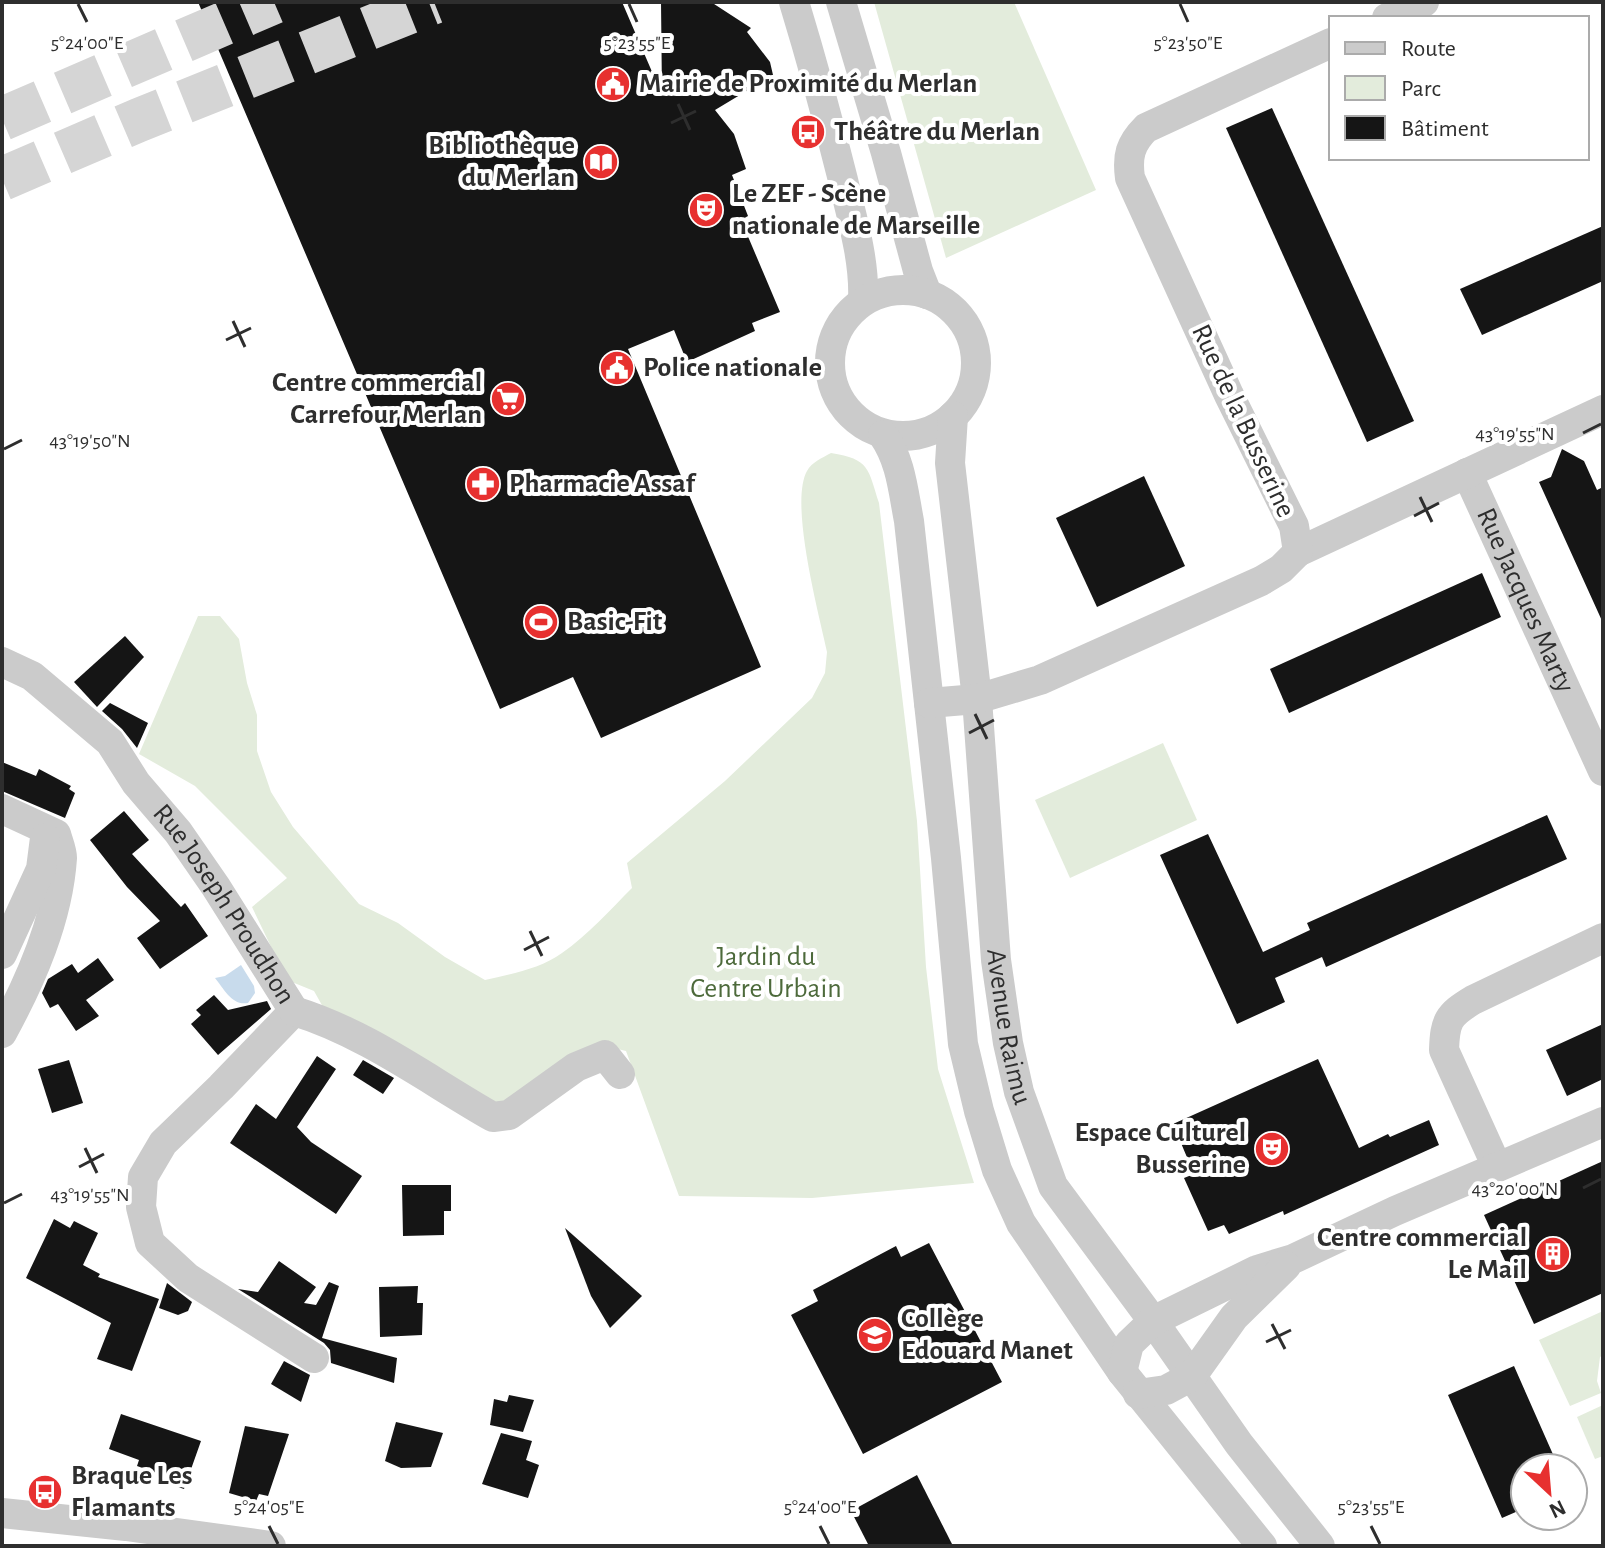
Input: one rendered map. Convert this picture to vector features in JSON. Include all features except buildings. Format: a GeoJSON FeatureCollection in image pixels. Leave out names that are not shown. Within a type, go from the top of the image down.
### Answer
{"type":"FeatureCollection","features":[{"type":"Feature","properties":{"kind":"street"},"geometry":{"type":"LineString","coordinates":[[794,2],[819,83],[856,233],[864,286],[863,301]]}},
{"type":"Feature","properties":{"kind":"street"},"geometry":{"type":"LineString","coordinates":[[841,2],[927,294]]}},
{"type":"Feature","properties":{"kind":"street"},"geometry":{"type":"LineString","coordinates":[[1392,16],[1424,2]]}},
{"type":"Feature","properties":{"kind":"street","name":"Rue de la Busserine"},"geometry":{"type":"LineString","coordinates":[[929,703],[977,699],[1040,680],[1261,581],[1281,569],[1298,552],[1294,526],[1229,395],[1130,178],[1127,159],[1133,141],[1146,128],[1329,44]]}},
{"type":"Feature","properties":{"kind":"street"},"geometry":{"type":"LineString","coordinates":[[905,290],[927,294],[946,303],[966,328],[975,362],[974,382],[967,401],[937,427],[921,433],[883,435],[857,421],[843,404],[830,367],[833,343],[840,326],[863,301],[881,293],[905,290]]}},
{"type":"Feature","properties":{"kind":"street"},"geometry":{"type":"LineString","coordinates":[[1298,552],[1603,410]]}},
{"type":"Feature","properties":{"kind":"street","name":"Avenue Raimu"},"geometry":{"type":"LineString","coordinates":[[953,416],[950,463],[977,699],[996,960],[1008,1043],[1019,1092],[1053,1186],[1239,1444],[1320,1546]]}},
{"type":"Feature","properties":{"kind":"street","name":"Avenue Raimu"},"geometry":{"type":"LineString","coordinates":[[883,435],[899,467],[909,521],[963,1044],[997,1170],[1021,1223],[1130,1383],[1262,1546]]}},
{"type":"Feature","properties":{"kind":"street","name":"Rue Jacques Marty"},"geometry":{"type":"LineString","coordinates":[[1467,473],[1603,771]]}},
{"type":"Feature","properties":{"kind":"street","name":"Rue Joseph Proudhon"},"geometry":{"type":"LineString","coordinates":[[2,662],[32,676],[110,742],[136,783],[178,832],[201,865],[294,1011],[163,1143],[143,1177],[141,1207],[150,1243],[188,1278],[314,1358]]}},
{"type":"Feature","properties":{"kind":"street"},"geometry":{"type":"LineString","coordinates":[[2,809],[56,834],[62,855],[54,901],[37,961],[2,1033]]}},
{"type":"Feature","properties":{"kind":"street"},"geometry":{"type":"LineString","coordinates":[[2,954],[41,869],[47,828]]}},
{"type":"Feature","properties":{"kind":"street"},"geometry":{"type":"LineString","coordinates":[[1497,1167],[1444,1050],[1444,1028],[1454,1011],[1473,1000],[1603,938]]}},
{"type":"Feature","properties":{"kind":"street"},"geometry":{"type":"LineString","coordinates":[[294,1011],[317,1018],[393,1055],[493,1117],[509,1115],[576,1067],[605,1055],[620,1074]]}},
{"type":"Feature","properties":{"kind":"street"},"geometry":{"type":"LineString","coordinates":[[1293,1259],[1234,1317],[1192,1376],[1166,1390],[1130,1383],[1129,1344],[1153,1321],[1257,1270],[1293,1259],[1603,1122]]}},
{"type":"Feature","properties":{"kind":"street"},"geometry":{"type":"LineString","coordinates":[[2,1513],[125,1536],[271,1546]]}},
{"type":"Feature","properties":{"kind":"green space"},"geometry":{"type":"Polygon","coordinates":[[[874,2],[1014,2],[1096,190],[946,258],[874,2]]]}},
{"type":"Feature","properties":{"kind":"green space","name":"Jardin du Centre Urbain"},"geometry":{"type":"Polygon","coordinates":[[[831,453],[844,455],[866,468],[879,503],[917,821],[926,967],[938,1069],[974,1183],[812,1198],[679,1196],[626,1051],[601,1045],[499,1104],[476,1098],[393,1040],[323,1007],[314,991],[287,980],[252,907],[287,878],[195,786],[139,754],[198,616],[220,616],[239,639],[257,715],[257,751],[271,792],[293,827],[359,904],[398,923],[445,957],[485,980],[544,963],[581,938],[632,888],[627,863],[725,781],[812,698],[825,673],[827,652],[807,559],[801,507],[802,486],[809,468],[831,453]]]}},
{"type":"Feature","properties":{"kind":"green space"},"geometry":{"type":"Polygon","coordinates":[[[1163,743],[1197,820],[1070,878],[1035,800],[1163,743]]]}},
{"type":"Feature","properties":{"kind":"green space"},"geometry":{"type":"Polygon","coordinates":[[[1603,1311],[1603,1355],[1600,1357],[1597,1381],[1601,1393],[1570,1406],[1539,1340],[1603,1311]]]}},
{"type":"Feature","properties":{"kind":"green space"},"geometry":{"type":"Polygon","coordinates":[[[1603,1405],[1603,1456],[1595,1459],[1577,1417],[1603,1405]]]}},
{"type":"Feature","properties":{"kind":"water"},"geometry":{"type":"Polygon","coordinates":[[[241,965],[254,986],[255,993],[248,1003],[233,999],[215,978],[225,976],[241,965]]]}},
{"type":"Feature","properties":{"kind":"tunnel"},"geometry":{"type":"LineString","coordinates":[[2,119],[274,2]]}},
{"type":"Feature","properties":{"kind":"tunnel"},"geometry":{"type":"LineString","coordinates":[[2,179],[139,120],[434,2]]}},
{"type":"Feature","properties":{"kind":"place","name":"Mairie de Proximité du Merlan"},"geometry":{"type":"Point","coordinates":[613,84]}},
{"type":"Feature","properties":{"kind":"place","name":"Théâtre du Merlan"},"geometry":{"type":"Point","coordinates":[808,132]}},
{"type":"Feature","properties":{"kind":"place","name":"Bibliothèque du Merlan"},"geometry":{"type":"Point","coordinates":[601,162]}},
{"type":"Feature","properties":{"kind":"place","name":"Le ZEF - Scène nationale de Marseille"},"geometry":{"type":"Point","coordinates":[706,210]}},
{"type":"Feature","properties":{"kind":"place","name":"Police nationale"},"geometry":{"type":"Point","coordinates":[617,368]}},
{"type":"Feature","properties":{"kind":"place","name":"Centre commercial Carrefour Merlan"},"geometry":{"type":"Point","coordinates":[508,399]}},
{"type":"Feature","properties":{"kind":"place","name":"Pharmacie Assaf"},"geometry":{"type":"Point","coordinates":[483,484]}},
{"type":"Feature","properties":{"kind":"place","name":"Basic-Fit"},"geometry":{"type":"Point","coordinates":[541,622]}},
{"type":"Feature","properties":{"kind":"place","name":"Espace Culturel Busserine"},"geometry":{"type":"Point","coordinates":[1272,1149]}},
{"type":"Feature","properties":{"kind":"place","name":"Centre commercial Le Mail"},"geometry":{"type":"Point","coordinates":[1553,1254]}},
{"type":"Feature","properties":{"kind":"place","name":"Collège Edouard Manet"},"geometry":{"type":"Point","coordinates":[875,1335]}},
{"type":"Feature","properties":{"kind":"place","name":"Braque Les Flamants"},"geometry":{"type":"Point","coordinates":[45,1492]}}]}
